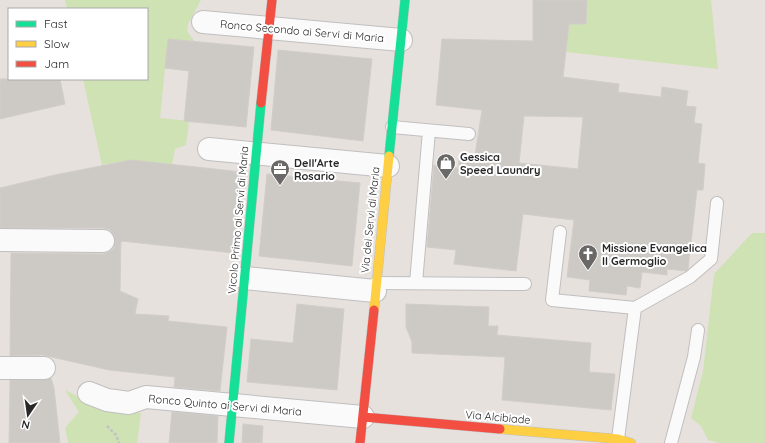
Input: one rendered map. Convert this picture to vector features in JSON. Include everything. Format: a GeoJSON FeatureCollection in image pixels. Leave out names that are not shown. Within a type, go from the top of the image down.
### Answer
{"type":"FeatureCollection","features":[{"type":"Feature","properties":{"kind":"street","name":"Vicolo Primo ai Servi di Maria"},"geometry":{"type":"LineString","coordinates":[[229,443],[268,28],[272,0]]}},
{"type":"Feature","properties":{"kind":"street","name":"Via dei Servi di Maria"},"geometry":{"type":"LineString","coordinates":[[360,443],[405,0]]}},
{"type":"Feature","properties":{"kind":"street","name":"Ronco Secondo ai Servi di Maria"},"geometry":{"type":"LineString","coordinates":[[203,22],[401,40]]}},
{"type":"Feature","properties":{"kind":"street"},"geometry":{"type":"LineString","coordinates":[[209,149],[388,166]]}},
{"type":"Feature","properties":{"kind":"street"},"geometry":{"type":"LineString","coordinates":[[0,240],[103,241]]}},
{"type":"Feature","properties":{"kind":"street"},"geometry":{"type":"LineString","coordinates":[[245,278],[376,287]]}},
{"type":"Feature","properties":{"kind":"street"},"geometry":{"type":"LineString","coordinates":[[0,368],[44,368]]}},
{"type":"Feature","properties":{"kind":"street","name":"Ronco Quinto ai Servi di Maria"},"geometry":{"type":"LineString","coordinates":[[89,393],[107,400],[129,403],[146,397],[363,417]]}},
{"type":"Feature","properties":{"kind":"street","name":"Via Alcibiade"},"geometry":{"type":"LineString","coordinates":[[363,417],[618,439],[631,443]]}},
{"type":"Feature","properties":{"kind":"lane"},"geometry":{"type":"LineString","coordinates":[[392,128],[469,134]]}},
{"type":"Feature","properties":{"kind":"lane"},"geometry":{"type":"LineString","coordinates":[[416,283],[429,131]]}},
{"type":"Feature","properties":{"kind":"lane"},"geometry":{"type":"LineString","coordinates":[[560,232],[552,300],[635,308],[690,277],[711,259],[717,204]]}},
{"type":"Feature","properties":{"kind":"lane"},"geometry":{"type":"LineString","coordinates":[[376,287],[416,283],[525,284]]}},
{"type":"Feature","properties":{"kind":"lane"},"geometry":{"type":"LineString","coordinates":[[618,439],[635,308]]}},
{"type":"Feature","properties":{"kind":"lane"},"geometry":{"type":"LineString","coordinates":[[671,443],[694,357],[698,330]]}},
{"type":"Feature","properties":{"kind":"green space"},"geometry":{"type":"Polygon","coordinates":[[[65,0],[201,0],[188,24],[187,31],[195,42],[168,39],[160,118],[189,121],[186,145],[175,149],[172,165],[125,161],[102,165],[83,80],[148,80],[148,8],[67,8],[65,0]]]}},
{"type":"Feature","properties":{"kind":"green space"},"geometry":{"type":"Polygon","coordinates":[[[587,0],[711,0],[718,69],[566,52],[569,24],[586,24],[587,0]]]}},
{"type":"Feature","properties":{"kind":"green space"},"geometry":{"type":"Polygon","coordinates":[[[752,233],[765,233],[765,443],[720,443],[708,440],[701,426],[691,418],[703,371],[714,274],[752,233]]]}},
{"type":"Feature","properties":{"kind":"green space"},"geometry":{"type":"Polygon","coordinates":[[[65,390],[102,406],[141,413],[137,443],[68,443],[65,428],[79,412],[65,390]]]}},
{"type":"Feature","properties":{"kind":"building"},"geometry":{"type":"Polygon","coordinates":[[[533,0],[587,0],[586,24],[569,24],[563,77],[619,84],[618,92],[661,97],[662,87],[688,91],[686,106],[696,107],[694,123],[702,124],[698,163],[705,164],[703,190],[697,190],[688,269],[686,271],[667,269],[667,275],[642,272],[640,288],[627,286],[626,295],[589,291],[590,280],[567,277],[574,220],[523,214],[516,271],[454,264],[456,250],[427,247],[434,165],[458,168],[460,154],[475,155],[482,110],[436,105],[442,39],[533,41],[533,0]],[[524,116],[519,163],[578,169],[583,117],[524,116]]]}},
{"type":"Feature","properties":{"kind":"building"},"geometry":{"type":"Polygon","coordinates":[[[168,39],[254,47],[246,127],[184,121],[189,71],[165,68],[168,39]]]}},
{"type":"Feature","properties":{"kind":"building"},"geometry":{"type":"Polygon","coordinates":[[[278,50],[372,59],[363,141],[271,130],[278,50]]]}},
{"type":"Feature","properties":{"kind":"building"},"geometry":{"type":"Polygon","coordinates":[[[0,79],[60,80],[65,104],[0,119],[0,79]]]}},
{"type":"Feature","properties":{"kind":"building"},"geometry":{"type":"Polygon","coordinates":[[[131,160],[242,172],[234,253],[121,241],[120,291],[138,299],[135,314],[169,316],[168,321],[227,327],[220,391],[174,387],[175,377],[109,370],[43,355],[10,356],[11,253],[103,254],[114,248],[115,241],[114,235],[110,230],[103,228],[0,228],[0,188],[55,175],[131,160]]]}},
{"type":"Feature","properties":{"kind":"building"},"geometry":{"type":"Polygon","coordinates":[[[267,174],[360,183],[352,266],[259,256],[267,174]]]}},
{"type":"Feature","properties":{"kind":"building"},"geometry":{"type":"Polygon","coordinates":[[[297,304],[344,309],[337,390],[247,382],[251,339],[293,343],[297,304]]]}},
{"type":"Feature","properties":{"kind":"building"},"geometry":{"type":"Polygon","coordinates":[[[406,304],[489,307],[488,326],[498,326],[497,335],[591,343],[589,372],[615,374],[611,410],[502,400],[505,357],[412,353],[412,342],[406,327],[406,304]]]}},
{"type":"Feature","properties":{"kind":"building"},"geometry":{"type":"Polygon","coordinates":[[[51,378],[54,388],[60,443],[9,443],[10,380],[44,380],[51,378]]]}},
{"type":"Feature","properties":{"kind":"building"},"geometry":{"type":"Polygon","coordinates":[[[172,412],[218,416],[217,443],[169,443],[172,412]]]}},
{"type":"Feature","properties":{"kind":"building"},"geometry":{"type":"Polygon","coordinates":[[[243,424],[263,426],[262,443],[242,443],[243,424]]]}},
{"type":"Feature","properties":{"kind":"traffic: fast"},"geometry":{"type":"LineString","coordinates":[[389,156],[405,0]]}},
{"type":"Feature","properties":{"kind":"traffic: fast"},"geometry":{"type":"LineString","coordinates":[[229,443],[261,103]]}},
{"type":"Feature","properties":{"kind":"traffic: slow"},"geometry":{"type":"LineString","coordinates":[[374,310],[389,156]]}},
{"type":"Feature","properties":{"kind":"traffic: slow"},"geometry":{"type":"LineString","coordinates":[[500,429],[618,439],[631,443]]}},
{"type":"Feature","properties":{"kind":"traffic: jam"},"geometry":{"type":"LineString","coordinates":[[261,103],[272,0]]}},
{"type":"Feature","properties":{"kind":"traffic: jam"},"geometry":{"type":"LineString","coordinates":[[360,443],[374,310]]}},
{"type":"Feature","properties":{"kind":"traffic: jam"},"geometry":{"type":"LineString","coordinates":[[363,417],[500,429]]}},
{"type":"Feature","properties":{"kind":"place","name":"Gessica Speed Laundry"},"geometry":{"type":"Point","coordinates":[446,180]}},
{"type":"Feature","properties":{"kind":"place","name":"Dell'Arte Rosario"},"geometry":{"type":"Point","coordinates":[280,186]}},
{"type":"Feature","properties":{"kind":"place","name":"Missione Evangelica Il Germoglio"},"geometry":{"type":"Point","coordinates":[588,271]}}]}
